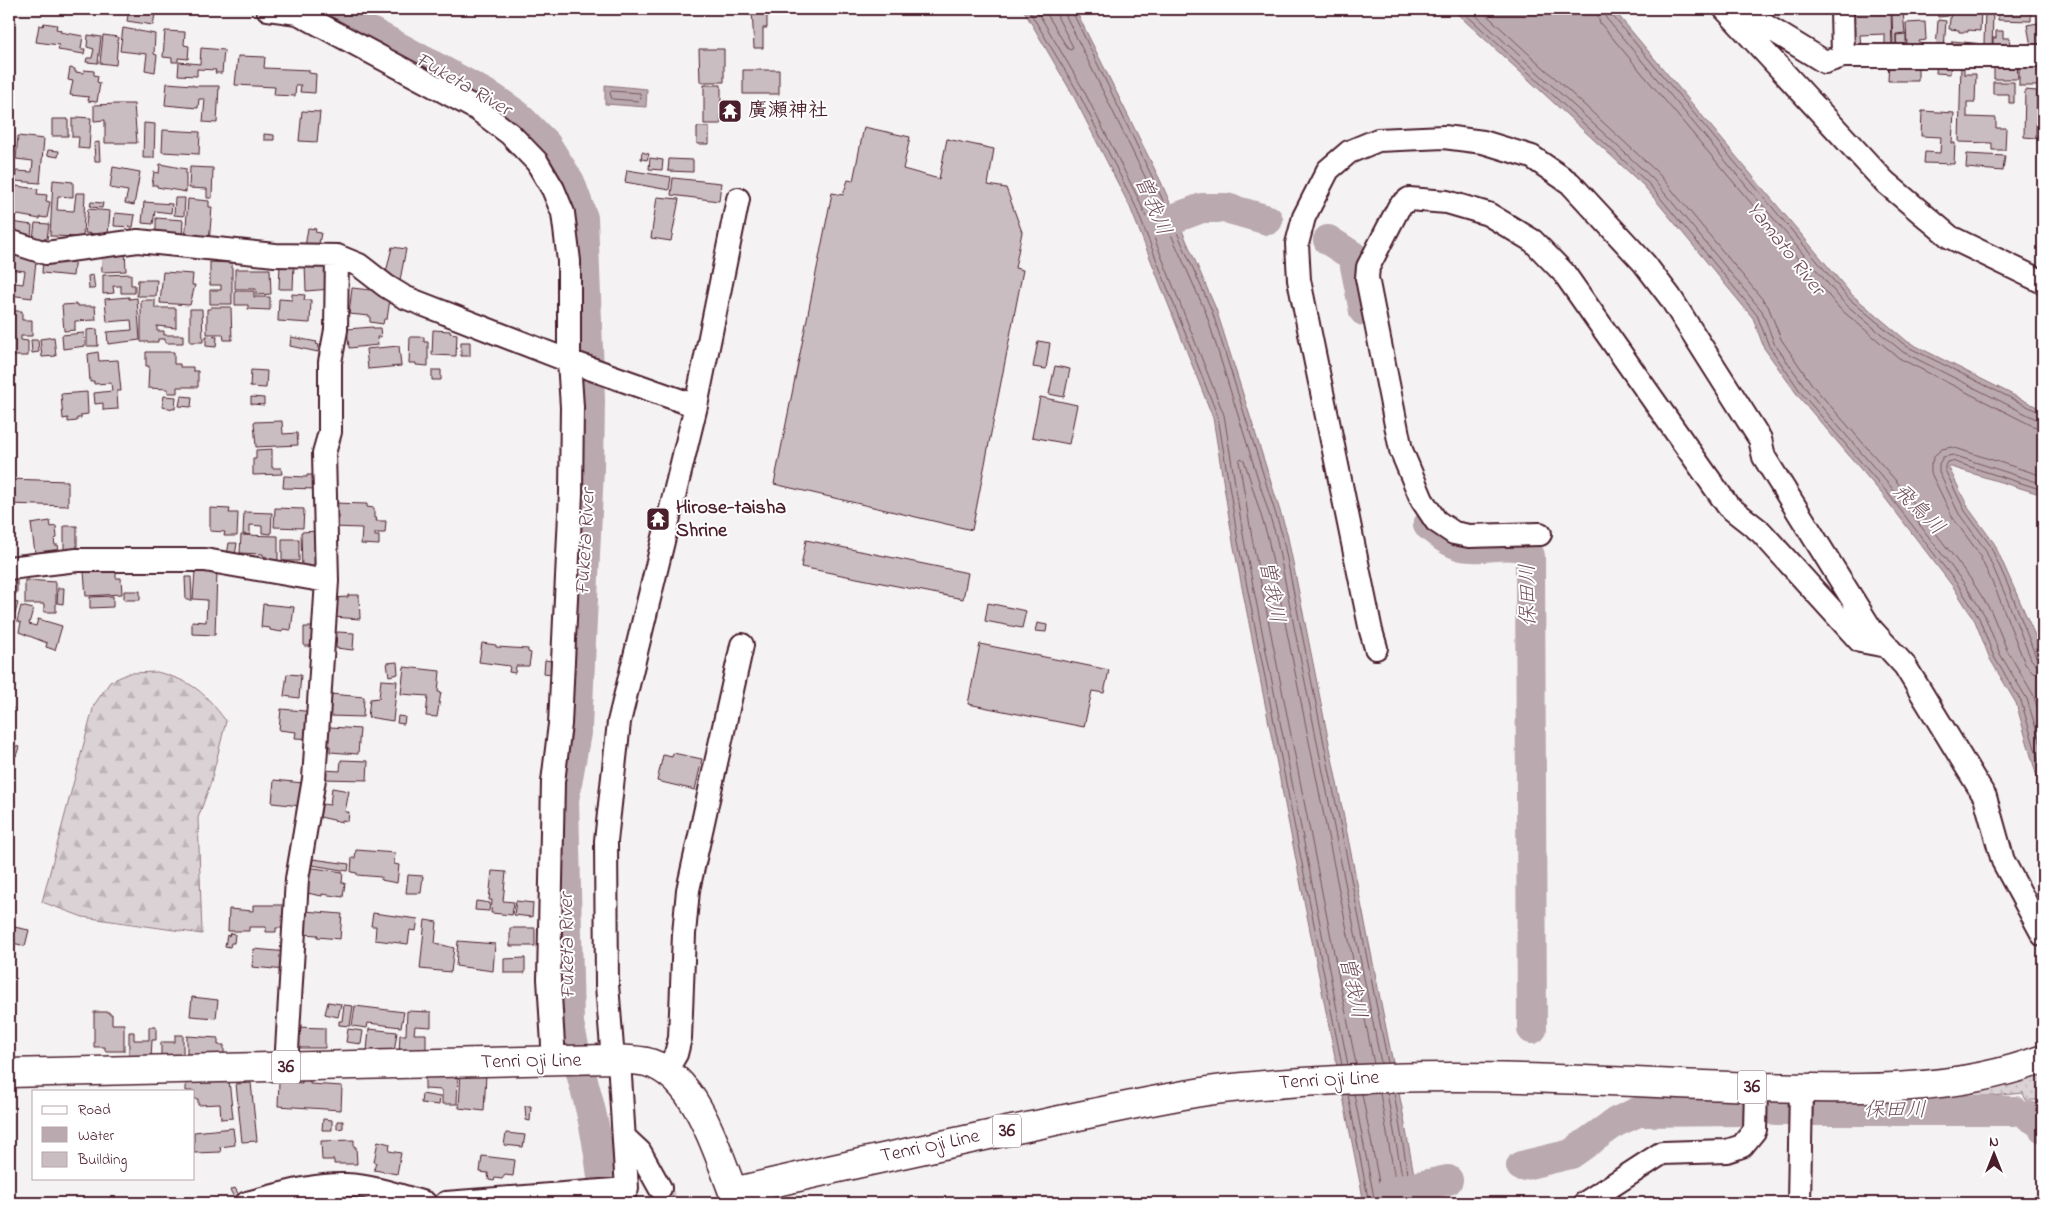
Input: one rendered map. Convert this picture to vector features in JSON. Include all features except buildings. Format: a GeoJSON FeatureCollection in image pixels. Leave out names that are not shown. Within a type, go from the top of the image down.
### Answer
{"type":"FeatureCollection","features":[{"type":"Feature","properties":{"kind":"main road","name":"Tenri Oji Line"},"geometry":{"type":"LineString","coordinates":[[9,1073],[587,1060],[649,1063],[666,1070],[682,1087],[705,1123],[735,1198],[861,1162],[1208,1091],[1284,1083],[1457,1077],[1560,1078],[1702,1086],[1801,1088],[1905,1086],[1955,1083],[2019,1068],[2043,1059]]}},
{"type":"Feature","properties":{"kind":"street"},"geometry":{"type":"LineString","coordinates":[[268,9],[298,13],[477,109],[510,134],[537,162],[553,189],[563,213],[569,260],[569,361],[572,407],[571,493],[560,724],[553,782],[549,979],[624,1137],[640,1152],[660,1188]]}},
{"type":"Feature","properties":{"kind":"street"},"geometry":{"type":"LineString","coordinates":[[1726,9],[1885,182],[1950,237],[2043,282]]}},
{"type":"Feature","properties":{"kind":"street"},"geometry":{"type":"LineString","coordinates":[[1738,9],[1825,62],[1844,56],[2043,56]]}},
{"type":"Feature","properties":{"kind":"street"},"geometry":{"type":"LineString","coordinates":[[1842,9],[1844,56]]}},
{"type":"Feature","properties":{"kind":"street"},"geometry":{"type":"LineString","coordinates":[[1376,648],[1370,631],[1300,280],[1296,244],[1304,217],[1328,170],[1349,152],[1378,140],[1444,137],[1483,142],[1532,157],[1570,183],[1644,263],[1670,297],[1760,439],[1764,457],[1871,629],[1905,666],[1985,797],[2003,861],[2043,935]]}},
{"type":"Feature","properties":{"kind":"street"},"geometry":{"type":"LineString","coordinates":[[587,1060],[608,985],[606,841],[619,722],[696,406],[738,199]]}},
{"type":"Feature","properties":{"kind":"street"},"geometry":{"type":"LineString","coordinates":[[1540,534],[1469,536],[1454,533],[1436,521],[1422,500],[1401,450],[1367,278],[1368,266],[1398,206],[1409,199],[1447,202],[1488,214],[1533,241],[1564,273],[1728,506],[1761,532],[1860,641],[1887,646]]}},
{"type":"Feature","properties":{"kind":"street"},"geometry":{"type":"LineString","coordinates":[[9,241],[46,253],[138,241],[266,254],[337,256],[359,265],[404,297],[569,361],[696,406]]}},
{"type":"Feature","properties":{"kind":"street"},"geometry":{"type":"LineString","coordinates":[[286,1067],[297,879],[314,779],[327,581],[324,453],[330,432],[330,362],[336,330],[337,256]]}},
{"type":"Feature","properties":{"kind":"street"},"geometry":{"type":"LineString","coordinates":[[9,568],[78,560],[205,560],[327,581]]}},
{"type":"Feature","properties":{"kind":"street"},"geometry":{"type":"LineString","coordinates":[[666,1070],[676,1054],[680,1038],[684,934],[688,890],[742,645]]}},
{"type":"Feature","properties":{"kind":"street"},"geometry":{"type":"LineString","coordinates":[[1585,1203],[1662,1153],[1727,1151],[1742,1146],[1755,1130],[1756,1087]]}},
{"type":"Feature","properties":{"kind":"street"},"geometry":{"type":"LineString","coordinates":[[1799,1203],[1801,1088]]}},
{"type":"Feature","properties":{"kind":"street"},"geometry":{"type":"LineString","coordinates":[[446,1203],[627,1190],[624,1137]]}},
{"type":"Feature","properties":{"kind":"street"},"geometry":{"type":"LineString","coordinates":[[247,1203],[301,1189],[346,1185],[384,1192],[425,1203]]}},
{"type":"Feature","properties":{"kind":"green space"},"geometry":{"type":"Polygon","coordinates":[[[157,672],[180,680],[197,689],[211,702],[226,721],[211,782],[198,818],[202,934],[83,917],[42,902],[94,705],[110,682],[129,673],[157,672]]]}},
{"type":"Feature","properties":{"kind":"green space"},"geometry":{"type":"Polygon","coordinates":[[[2043,1070],[2043,1100],[2026,1100],[2023,1093],[1992,1096],[1913,1096],[2043,1070]]]}},
{"type":"Feature","properties":{"kind":"water","name":"曽我川"},"geometry":{"type":"Polygon","coordinates":[[[1023,9],[1075,9],[1161,182],[1216,309],[1287,533],[1402,1108],[1419,1203],[1364,1203],[1233,542],[1213,418],[1130,207],[1073,95],[1023,9]]]}},
{"type":"Feature","properties":{"kind":"water"},"geometry":{"type":"Polygon","coordinates":[[[1452,9],[1613,9],[1851,294],[1908,342],[2043,410],[2043,495],[1948,466],[1969,509],[1994,543],[2037,640],[2043,662],[2043,798],[2016,703],[1990,659],[1975,621],[1954,588],[1882,494],[1799,397],[1764,348],[1753,318],[1644,186],[1452,9]]]}},
{"type":"Feature","properties":{"kind":"water"},"geometry":{"type":"Polygon","coordinates":[[[605,85],[647,89],[646,107],[605,104],[605,85]]]}},
{"type":"Feature","properties":{"kind":"waterway","name":"Fuketa River"},"geometry":{"type":"LineString","coordinates":[[328,9],[493,98],[516,114],[546,144],[570,182],[583,218],[590,400],[589,469],[577,727],[564,800],[569,1023],[593,1123],[600,1158],[605,1203]]}},
{"type":"Feature","properties":{"kind":"waterway","name":"保田川"},"geometry":{"type":"LineString","coordinates":[[1159,224],[1202,208],[1226,208],[1268,220]]}},
{"type":"Feature","properties":{"kind":"waterway","name":"保田川"},"geometry":{"type":"LineString","coordinates":[[1328,240],[1353,256],[1364,311]]}},
{"type":"Feature","properties":{"kind":"waterway","name":"保田川"},"geometry":{"type":"LineString","coordinates":[[1428,525],[1448,540],[1462,546],[1518,546],[1526,548],[1530,556],[1532,1029]]}},
{"type":"Feature","properties":{"kind":"waterway","name":"保田川"},"geometry":{"type":"LineString","coordinates":[[1521,1166],[1571,1154],[1616,1122],[1638,1112],[1741,1111]]}},
{"type":"Feature","properties":{"kind":"waterway","name":"保田川"},"geometry":{"type":"LineString","coordinates":[[1775,1111],[2014,1111]]}},
{"type":"Feature","properties":{"kind":"waterway","name":"保田川"},"geometry":{"type":"LineString","coordinates":[[2029,1116],[2040,1123],[2043,1128]]}},
{"type":"Feature","properties":{"kind":"waterway","name":"保田川"},"geometry":{"type":"LineString","coordinates":[[1390,1192],[1448,1180]]}},
{"type":"Feature","properties":{"kind":"tunnel"},"geometry":{"type":"LineString","coordinates":[[660,1188],[667,1203]]}},
{"type":"Feature","properties":{"kind":"place","name":"廣瀬神社"},"geometry":{"type":"Point","coordinates":[730,111]}},
{"type":"Feature","properties":{"kind":"place","name":"Hirose-taisha Shrine"},"geometry":{"type":"Point","coordinates":[658,519]}},
{"type":"Feature","properties":{"kind":"water label","name":"Yamato River"},"geometry":{"type":"Point","coordinates":[1785,249]}},
{"type":"Feature","properties":{"kind":"water label","name":"飛鳥川"},"geometry":{"type":"Point","coordinates":[1918,510]}}]}
